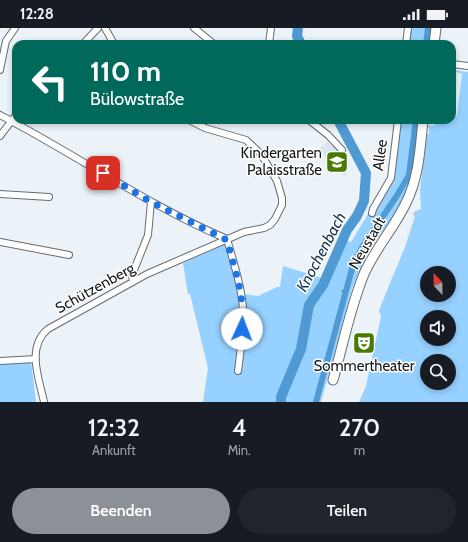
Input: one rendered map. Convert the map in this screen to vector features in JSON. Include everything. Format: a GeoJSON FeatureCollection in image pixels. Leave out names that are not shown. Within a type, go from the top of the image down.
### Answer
{"type":"FeatureCollection","features":[{"type":"Feature","properties":{"kind":"main road"},"geometry":{"type":"LineString","coordinates":[[434,40],[436,28]]}},
{"type":"Feature","properties":{"kind":"main road","name":"Neustadt"},"geometry":{"type":"LineString","coordinates":[[333,380],[353,306],[364,274],[405,204],[413,186],[419,160],[423,124]]}},
{"type":"Feature","properties":{"kind":"street"},"geometry":{"type":"LineString","coordinates":[[0,70],[6,41],[15,28]]}},
{"type":"Feature","properties":{"kind":"street"},"geometry":{"type":"LineString","coordinates":[[87,40],[98,28]]}},
{"type":"Feature","properties":{"kind":"street"},"geometry":{"type":"LineString","coordinates":[[105,28],[112,40]]}},
{"type":"Feature","properties":{"kind":"street"},"geometry":{"type":"LineString","coordinates":[[194,28],[209,40]]}},
{"type":"Feature","properties":{"kind":"street"},"geometry":{"type":"LineString","coordinates":[[269,40],[270,28]]}},
{"type":"Feature","properties":{"kind":"street"},"geometry":{"type":"LineString","coordinates":[[406,40],[408,28]]}},
{"type":"Feature","properties":{"kind":"street"},"geometry":{"type":"LineString","coordinates":[[456,64],[468,66]]}},
{"type":"Feature","properties":{"kind":"street"},"geometry":{"type":"LineString","coordinates":[[0,115],[11,121],[0,136]]}},
{"type":"Feature","properties":{"kind":"street"},"geometry":{"type":"LineString","coordinates":[[16,124],[151,202],[227,240],[241,292],[242,303],[243,317],[238,371]]}},
{"type":"Feature","properties":{"kind":"street","name":"Schützenberg"},"geometry":{"type":"LineString","coordinates":[[44,402],[36,368],[35,353],[42,334],[48,329],[147,274],[244,232],[264,228],[270,225],[282,205],[282,198],[277,181],[261,154],[246,140],[205,128],[197,124]]}},
{"type":"Feature","properties":{"kind":"street"},"geometry":{"type":"LineString","coordinates":[[314,124],[329,136],[342,150]]}},
{"type":"Feature","properties":{"kind":"street","name":"Allee"},"geometry":{"type":"LineString","coordinates":[[372,214],[373,209],[391,178],[398,124]]}},
{"type":"Feature","properties":{"kind":"street"},"geometry":{"type":"LineString","coordinates":[[0,194],[49,197]]}},
{"type":"Feature","properties":{"kind":"street"},"geometry":{"type":"LineString","coordinates":[[133,282],[132,275],[148,235],[151,202]]}},
{"type":"Feature","properties":{"kind":"street"},"geometry":{"type":"LineString","coordinates":[[0,242],[69,255]]}},
{"type":"Feature","properties":{"kind":"street"},"geometry":{"type":"LineString","coordinates":[[0,361],[36,359]]}},
{"type":"Feature","properties":{"kind":"shaded area"},"geometry":{"type":"Polygon","coordinates":[[[410,28],[431,28],[430,40],[408,40],[410,28]]]}},
{"type":"Feature","properties":{"kind":"shaded area"},"geometry":{"type":"Polygon","coordinates":[[[456,70],[468,72],[468,402],[359,402],[366,386],[381,317],[379,310],[405,247],[415,216],[413,215],[414,212],[421,209],[420,190],[427,134],[429,134],[428,125],[434,126],[434,124],[456,124],[462,74],[456,72],[456,70]]]}},
{"type":"Feature","properties":{"kind":"shaded area"},"geometry":{"type":"Polygon","coordinates":[[[398,124],[419,124],[414,163],[409,184],[401,204],[369,251],[352,289],[321,402],[203,402],[208,368],[190,294],[188,294],[183,263],[226,244],[243,294],[258,296],[280,287],[283,266],[322,278],[340,237],[351,242],[390,178],[398,124]]]}},
{"type":"Feature","properties":{"kind":"shaded area","name":"Kindergarten Palaisstraße"},"geometry":{"type":"Polygon","coordinates":[[[327,142],[341,152],[347,167],[347,174],[345,177],[318,150],[327,142]]]}},
{"type":"Feature","properties":{"kind":"shaded area"},"geometry":{"type":"Polygon","coordinates":[[[31,361],[36,402],[0,402],[0,362],[31,361]]]}},
{"type":"Feature","properties":{"kind":"waterway","name":"Knochenbach"},"geometry":{"type":"LineString","coordinates":[[298,28],[297,36],[299,40]]}},
{"type":"Feature","properties":{"kind":"waterway"},"geometry":{"type":"LineString","coordinates":[[426,40],[428,28]]}},
{"type":"Feature","properties":{"kind":"waterway","name":"Knochenbach"},"geometry":{"type":"LineString","coordinates":[[281,402],[281,397],[301,349],[309,305],[323,285],[347,230],[357,216],[364,201],[366,173],[340,124]]}},
{"type":"Feature","properties":{"kind":"waterway"},"geometry":{"type":"LineString","coordinates":[[316,402],[353,265],[363,246],[409,175],[415,124]]}},
{"type":"Feature","properties":{"kind":"place","name":"Kindergarten Palaisstraße"},"geometry":{"type":"Point","coordinates":[337,162]}},
{"type":"Feature","properties":{"kind":"place","name":"Sommertheater"},"geometry":{"type":"Point","coordinates":[364,343]}},
{"type":"Feature","properties":{"kind":"route"},"geometry":{"type":"LineString","coordinates":[[103,173],[151,202],[227,240],[241,292],[243,317],[242,329]]}}]}
